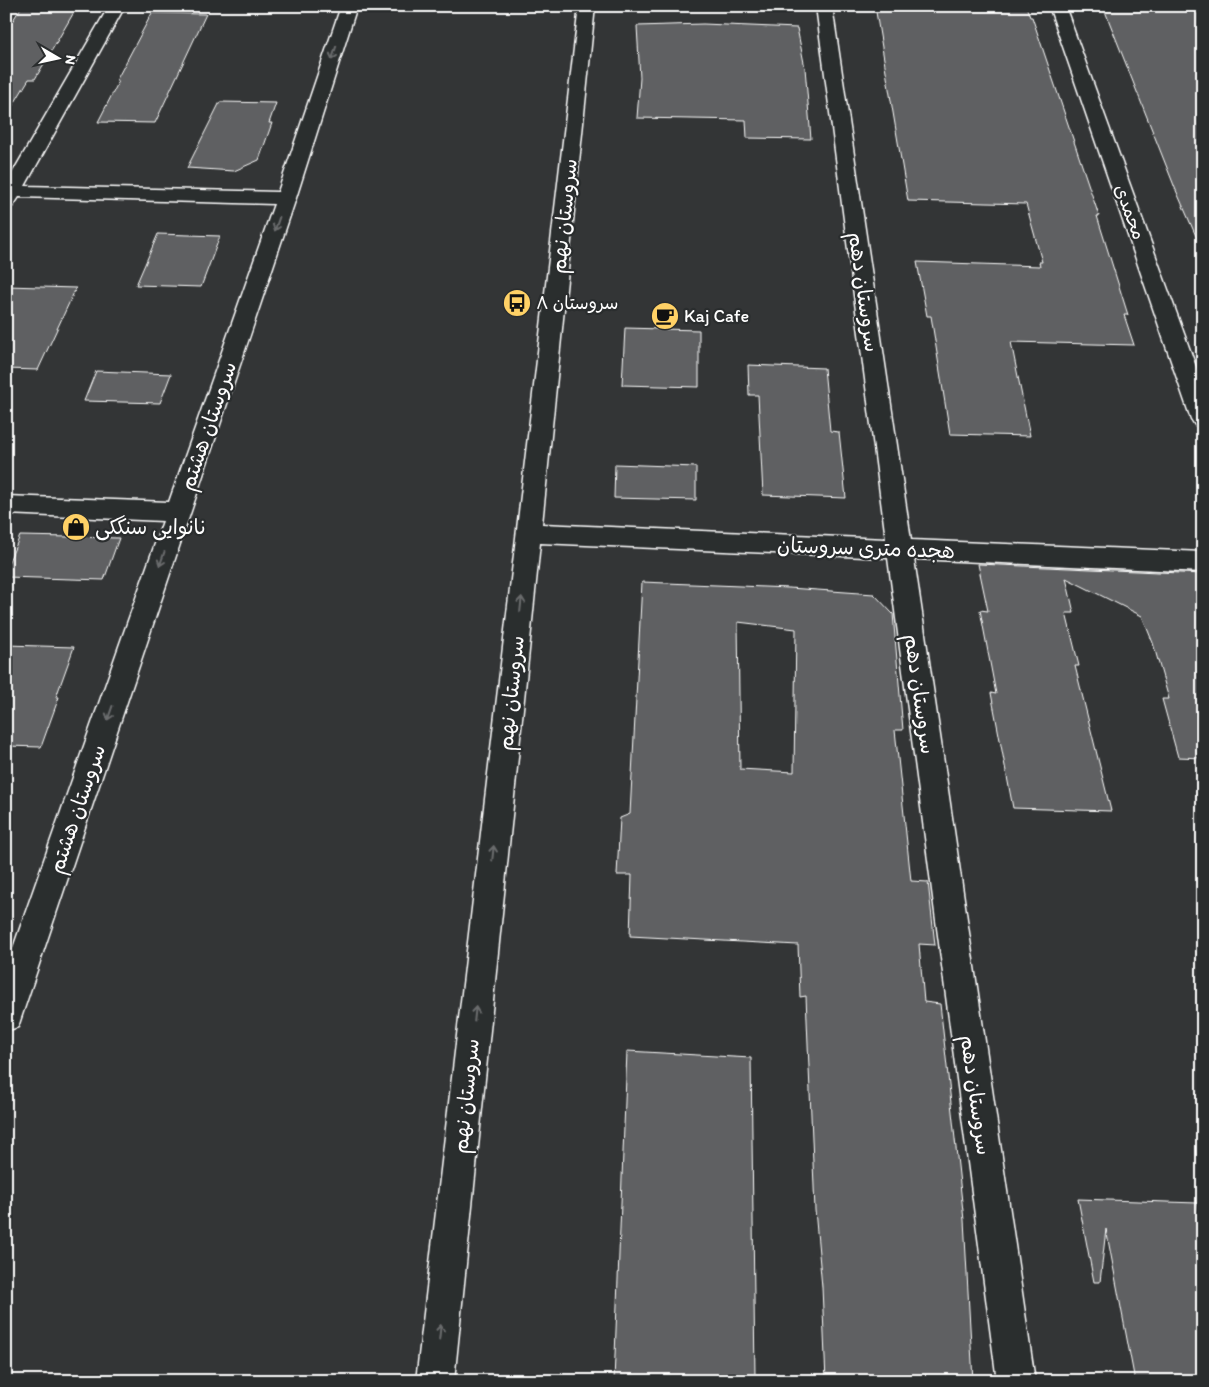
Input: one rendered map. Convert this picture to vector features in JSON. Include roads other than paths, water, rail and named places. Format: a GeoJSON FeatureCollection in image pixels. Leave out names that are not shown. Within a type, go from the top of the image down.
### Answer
{"type":"FeatureCollection","features":[{"type":"Feature","properties":{"kind":"street"},"geometry":{"type":"LineString","coordinates":[[117,6],[8,195],[286,198]]}},
{"type":"Feature","properties":{"kind":"street","name":"سروستان هشتم"},"geometry":{"type":"LineString","coordinates":[[6,1015],[286,198],[349,6]]}},
{"type":"Feature","properties":{"kind":"street","name":"سروستان نهم"},"geometry":{"type":"LineString","coordinates":[[435,1381],[587,6]]}},
{"type":"Feature","properties":{"kind":"street","name":"سروستان دهم"},"geometry":{"type":"LineString","coordinates":[[824,6],[1016,1381]]}},
{"type":"Feature","properties":{"kind":"street","name":"محمدی"},"geometry":{"type":"LineString","coordinates":[[1057,6],[1203,419]]}},
{"type":"Feature","properties":{"kind":"street"},"geometry":{"type":"LineString","coordinates":[[6,505],[178,512]]}},
{"type":"Feature","properties":{"kind":"street","name":"هجده متری سروستان"},"geometry":{"type":"LineString","coordinates":[[528,533],[1203,562]]}},
{"type":"Feature","properties":{"kind":"place","name":"سروستان ٨"},"geometry":{"type":"Point","coordinates":[517,303]}},
{"type":"Feature","properties":{"kind":"place","name":"Kaj Cafe"},"geometry":{"type":"Point","coordinates":[665,316]}},
{"type":"Feature","properties":{"kind":"place","name":"نانوایی سنگکی"},"geometry":{"type":"Point","coordinates":[76,527]}}]}
